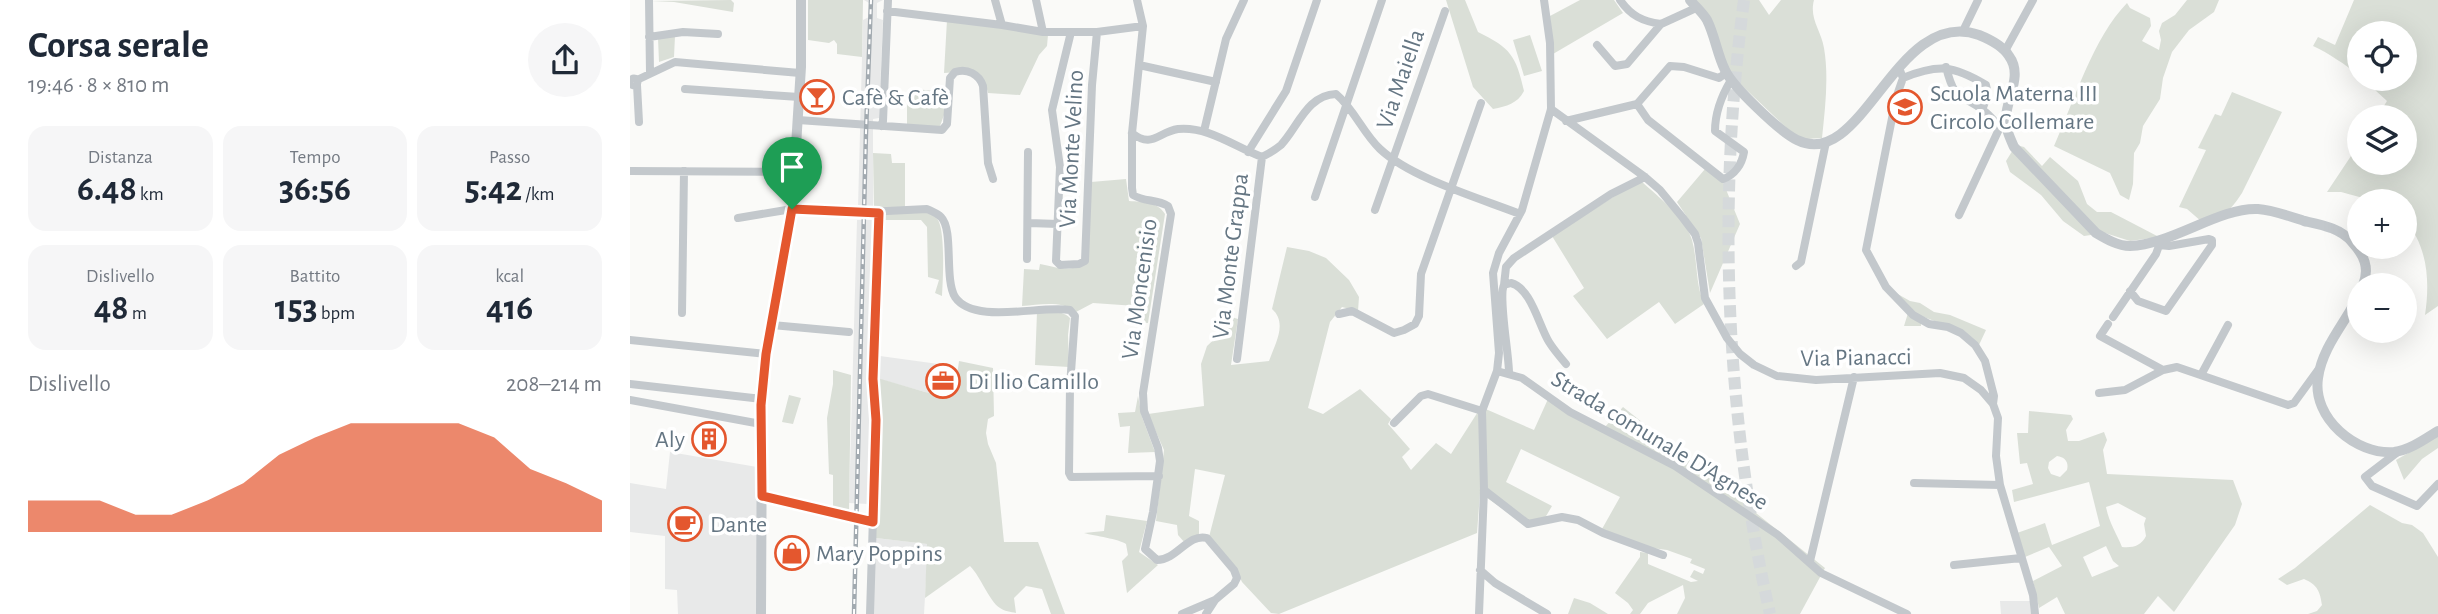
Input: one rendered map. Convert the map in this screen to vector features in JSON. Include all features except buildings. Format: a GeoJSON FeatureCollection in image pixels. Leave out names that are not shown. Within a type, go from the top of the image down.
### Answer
{"type":"FeatureCollection","features":[{"type":"Feature","properties":{"kind":"street"},"geometry":{"type":"LineString","coordinates":[[649,0],[650,73]]}},
{"type":"Feature","properties":{"kind":"street"},"geometry":{"type":"LineString","coordinates":[[761,614],[762,399],[766,354],[792,209],[799,97],[801,0]]}},
{"type":"Feature","properties":{"kind":"street"},"geometry":{"type":"LineString","coordinates":[[881,126],[888,0]]}},
{"type":"Feature","properties":{"kind":"street"},"geometry":{"type":"LineString","coordinates":[[995,0],[1002,25]]}},
{"type":"Feature","properties":{"kind":"street"},"geometry":{"type":"LineString","coordinates":[[1036,0],[1043,32]]}},
{"type":"Feature","properties":{"kind":"street"},"geometry":{"type":"LineString","coordinates":[[1204,131],[1226,40],[1244,0]]}},
{"type":"Feature","properties":{"kind":"street"},"geometry":{"type":"LineString","coordinates":[[1248,152],[1286,91],[1317,0]]}},
{"type":"Feature","properties":{"kind":"street"},"geometry":{"type":"LineString","coordinates":[[1314,197],[1382,0]]}},
{"type":"Feature","properties":{"kind":"street"},"geometry":{"type":"LineString","coordinates":[[1479,614],[1484,490],[1482,411],[1497,371],[1499,346],[1493,291],[1494,268],[1520,214],[1551,108],[1550,43],[1544,0]]}},
{"type":"Feature","properties":{"kind":"street"},"geometry":{"type":"LineString","coordinates":[[1620,0],[1642,21],[1661,24]]}},
{"type":"Feature","properties":{"kind":"street"},"geometry":{"type":"LineString","coordinates":[[1963,31],[1978,0]]}},
{"type":"Feature","properties":{"kind":"street"},"geometry":{"type":"LineString","coordinates":[[2005,51],[2033,0]]}},
{"type":"Feature","properties":{"kind":"street","name":"Via Moncenisio"},"geometry":{"type":"LineString","coordinates":[[1136,2],[1143,26],[1132,133],[1133,195],[1162,202],[1168,206],[1171,214],[1143,393],[1144,411],[1158,448],[1158,476]]}},
{"type":"Feature","properties":{"kind":"street"},"geometry":{"type":"LineString","coordinates":[[1597,45],[1615,66],[1627,64],[1661,24],[1693,4],[1707,20],[1715,48],[1729,77],[1793,138],[1806,143],[1826,142],[1845,131],[1901,73],[1928,40],[1947,32],[1963,31],[1984,37],[2005,51],[2013,63],[2013,89],[2003,126],[1959,215]]}},
{"type":"Feature","properties":{"kind":"street"},"geometry":{"type":"LineString","coordinates":[[887,11],[1043,32],[1097,32],[1143,26]]}},
{"type":"Feature","properties":{"kind":"street","name":"Via Maiella"},"geometry":{"type":"LineString","coordinates":[[1375,210],[1445,11]]}},
{"type":"Feature","properties":{"kind":"street"},"geometry":{"type":"LineString","coordinates":[[649,37],[683,32],[718,34]]}},
{"type":"Feature","properties":{"kind":"street"},"geometry":{"type":"LineString","coordinates":[[1029,223],[1058,224],[1060,167],[1052,110],[1071,32]]}},
{"type":"Feature","properties":{"kind":"street","name":"Via Monte Velino"},"geometry":{"type":"LineString","coordinates":[[1058,224],[1056,261],[1060,265],[1085,261],[1092,85],[1097,32]]}},
{"type":"Feature","properties":{"kind":"street"},"geometry":{"type":"LineString","coordinates":[[639,122],[633,83],[675,62],[800,73]]}},
{"type":"Feature","properties":{"kind":"street"},"geometry":{"type":"LineString","coordinates":[[1139,65],[1216,82]]}},
{"type":"Feature","properties":{"kind":"street"},"geometry":{"type":"LineString","coordinates":[[1566,121],[1637,104],[1670,66],[1684,67],[1719,78],[1729,77]]}},
{"type":"Feature","properties":{"kind":"street"},"geometry":{"type":"LineString","coordinates":[[1901,73],[1947,67],[1959,70],[1986,85],[1988,94],[1982,110]]}},
{"type":"Feature","properties":{"kind":"street"},"geometry":{"type":"LineString","coordinates":[[1947,67],[1951,84],[1961,99],[1982,110],[2003,126],[2014,147],[2096,233],[2111,241],[2131,246],[2161,242],[2243,210],[2267,210],[2328,227],[2348,238],[2367,267],[2366,273]]}},
{"type":"Feature","properties":{"kind":"street"},"geometry":{"type":"LineString","coordinates":[[798,120],[942,130],[947,124],[950,78],[958,71],[974,74],[981,81],[985,92],[988,163],[993,179]]}},
{"type":"Feature","properties":{"kind":"street"},"geometry":{"type":"LineString","coordinates":[[1901,73],[1866,250],[1886,287],[1913,315],[1929,324],[1948,327],[1961,333],[1975,345],[1985,361],[1998,418],[1996,456],[2000,485],[2033,595],[2035,614]]}},
{"type":"Feature","properties":{"kind":"street"},"geometry":{"type":"LineString","coordinates":[[1637,104],[1648,120],[1723,179],[1731,176],[1739,167],[1744,152],[1715,131],[1715,122],[1729,77]]}},
{"type":"Feature","properties":{"kind":"street"},"geometry":{"type":"LineString","coordinates":[[685,89],[799,97]]}},
{"type":"Feature","properties":{"kind":"street"},"geometry":{"type":"LineString","coordinates":[[1132,133],[1141,140],[1150,140],[1177,129],[1204,131],[1262,157],[1282,144],[1306,110],[1327,94],[1336,94],[1346,103],[1377,147],[1392,159],[1412,171],[1520,214]]}},
{"type":"Feature","properties":{"kind":"street"},"geometry":{"type":"LineString","coordinates":[[1339,314],[1352,311],[1394,333],[1415,324],[1419,316],[1421,274],[1481,103]]}},
{"type":"Feature","properties":{"kind":"street","name":"Via Pianacci"},"geometry":{"type":"LineString","coordinates":[[1551,108],[1660,190],[1695,234],[1705,298],[1718,323],[1740,354],[1767,373],[1816,380],[1940,373],[1964,378],[1981,390],[1993,404]]}},
{"type":"Feature","properties":{"kind":"street"},"geometry":{"type":"LineString","coordinates":[[1796,266],[1801,262],[1826,142]]}},
{"type":"Feature","properties":{"kind":"street"},"geometry":{"type":"LineString","coordinates":[[1027,259],[1028,152]]}},
{"type":"Feature","properties":{"kind":"street","name":"Via Monte Grappa"},"geometry":{"type":"LineString","coordinates":[[1237,359],[1262,157]]}},
{"type":"Feature","properties":{"kind":"street"},"geometry":{"type":"LineString","coordinates":[[682,313],[684,171]]}},
{"type":"Feature","properties":{"kind":"street"},"geometry":{"type":"LineString","coordinates":[[630,172],[795,172]]}},
{"type":"Feature","properties":{"kind":"street"},"geometry":{"type":"LineString","coordinates":[[1508,373],[1500,295],[1506,267],[1514,258],[1611,194],[1645,177]]}},
{"type":"Feature","properties":{"kind":"street"},"geometry":{"type":"LineString","coordinates":[[738,218],[792,209],[848,213],[927,209],[942,218],[945,223],[952,291],[964,307],[1000,312],[1058,308],[1070,310],[1075,316],[1072,339],[1069,473],[1071,477],[1158,476],[1145,549],[1157,560],[1165,560],[1195,538],[1207,538],[1234,570],[1237,578],[1215,600],[1206,614]]}},
{"type":"Feature","properties":{"kind":"street"},"geometry":{"type":"LineString","coordinates":[[870,614],[876,420],[873,379],[879,213]]}},
{"type":"Feature","properties":{"kind":"street"},"geometry":{"type":"LineString","coordinates":[[2130,291],[2138,301],[2166,311],[2212,245],[2212,240],[2209,239],[2169,246],[2161,242]]}},
{"type":"Feature","properties":{"kind":"street"},"geometry":{"type":"LineString","coordinates":[[2161,242],[2156,254],[2100,336],[2163,370]]}},
{"type":"Feature","properties":{"kind":"street"},"geometry":{"type":"LineString","coordinates":[[1504,285],[1513,283],[1521,289],[1548,340],[1566,364]]}},
{"type":"Feature","properties":{"kind":"street"},"geometry":{"type":"LineString","coordinates":[[2347,316],[2320,368],[2317,384],[2320,398],[2327,415],[2348,439],[2364,448],[2383,452],[2399,451]]}},
{"type":"Feature","properties":{"kind":"street"},"geometry":{"type":"LineString","coordinates":[[772,325],[849,332]]}},
{"type":"Feature","properties":{"kind":"street"},"geometry":{"type":"LineString","coordinates":[[2201,375],[2228,325]]}},
{"type":"Feature","properties":{"kind":"street"},"geometry":{"type":"LineString","coordinates":[[630,340],[766,354]]}},
{"type":"Feature","properties":{"kind":"street"},"geometry":{"type":"LineString","coordinates":[[2099,393],[2125,390],[2163,370],[2177,367],[2288,405],[2294,402],[2320,368]]}},
{"type":"Feature","properties":{"kind":"street","name":"Strada comunale D'Agnese"},"geometry":{"type":"LineString","coordinates":[[1497,371],[1522,378],[1570,412],[1675,466],[1778,535],[1822,573],[1907,614]]}},
{"type":"Feature","properties":{"kind":"street"},"geometry":{"type":"LineString","coordinates":[[1810,561],[1854,377]]}},
{"type":"Feature","properties":{"kind":"street"},"geometry":{"type":"LineString","coordinates":[[630,384],[762,399]]}},
{"type":"Feature","properties":{"kind":"street"},"geometry":{"type":"LineString","coordinates":[[1394,424],[1421,396],[1428,394],[1482,411]]}},
{"type":"Feature","properties":{"kind":"street"},"geometry":{"type":"LineString","coordinates":[[630,400],[761,424]]}},
{"type":"Feature","properties":{"kind":"street"},"geometry":{"type":"LineString","coordinates":[[2438,431],[2399,451],[2365,477],[2372,486],[2417,506],[2438,484]]}},
{"type":"Feature","properties":{"kind":"street"},"geometry":{"type":"LineString","coordinates":[[1914,483],[2000,485]]}},
{"type":"Feature","properties":{"kind":"street"},"geometry":{"type":"LineString","coordinates":[[1484,490],[1528,524],[1562,517],[1578,520],[1603,533],[1663,555]]}},
{"type":"Feature","properties":{"kind":"street"},"geometry":{"type":"LineString","coordinates":[[762,496],[873,522]]}},
{"type":"Feature","properties":{"kind":"street"},"geometry":{"type":"LineString","coordinates":[[1954,565],[2021,558]]}},
{"type":"Feature","properties":{"kind":"street"},"geometry":{"type":"LineString","coordinates":[[1480,570],[1495,583],[1547,614]]}},
{"type":"Feature","properties":{"kind":"street"},"geometry":{"type":"LineString","coordinates":[[1182,614],[1215,600]]}},
{"type":"Feature","properties":{"kind":"shaded area"},"geometry":{"type":"Polygon","coordinates":[[[731,0],[734,3],[733,12],[651,1],[731,0]]]}},
{"type":"Feature","properties":{"kind":"shaded area"},"geometry":{"type":"Polygon","coordinates":[[[808,0],[863,0],[862,57],[837,54],[834,40],[829,43],[808,40],[808,0]]]}},
{"type":"Feature","properties":{"kind":"shaded area"},"geometry":{"type":"Polygon","coordinates":[[[864,0],[883,0],[877,3],[877,18],[883,20],[879,118],[873,119],[873,208],[858,207],[863,20],[869,17],[869,3],[864,0]]]}},
{"type":"Feature","properties":{"kind":"shaded area"},"geometry":{"type":"Polygon","coordinates":[[[1446,0],[1465,0],[1478,32],[1505,48],[1515,61],[1524,91],[1515,102],[1493,109],[1473,87],[1446,0]]]}},
{"type":"Feature","properties":{"kind":"shaded area"},"geometry":{"type":"Polygon","coordinates":[[[1580,0],[1614,0],[1623,13],[1553,54],[1550,16],[1580,0]]]}},
{"type":"Feature","properties":{"kind":"shaded area"},"geometry":{"type":"Polygon","coordinates":[[[1695,0],[1759,0],[1769,15],[1781,0],[1814,0],[1814,19],[1823,42],[1826,70],[1822,138],[1805,139],[1792,133],[1735,79],[1726,67],[1695,0]]]}},
{"type":"Feature","properties":{"kind":"shaded area"},"geometry":{"type":"Polygon","coordinates":[[[2187,0],[2219,0],[2214,12],[2189,30],[2172,52],[2163,78],[2160,99],[2143,126],[2140,143],[2134,153],[2133,184],[2129,200],[2120,195],[2110,173],[2054,146],[2094,52],[2115,17],[2127,3],[2130,8],[2150,18],[2151,26],[2142,41],[2159,50],[2162,23],[2175,15],[2187,0]]]}},
{"type":"Feature","properties":{"kind":"shaded area"},"geometry":{"type":"Polygon","coordinates":[[[2354,0],[2438,0],[2438,306],[2425,315],[2427,278],[2423,253],[2417,238],[2417,189],[2347,189],[2347,194],[2327,192],[2347,162],[2347,175],[2417,175],[2417,105],[2384,105],[2387,101],[2376,91],[2417,91],[2417,21],[2347,21],[2347,67],[2313,46],[2318,37],[2335,45],[2354,0]]]}},
{"type":"Feature","properties":{"kind":"shaded area"},"geometry":{"type":"Polygon","coordinates":[[[947,20],[1048,35],[1047,46],[1039,55],[1020,95],[988,93],[986,85],[973,71],[944,73],[947,20]]]}},
{"type":"Feature","properties":{"kind":"shaded area"},"geometry":{"type":"Polygon","coordinates":[[[1530,35],[1542,71],[1524,76],[1513,40],[1530,35]]]}},
{"type":"Feature","properties":{"kind":"shaded area"},"geometry":{"type":"Polygon","coordinates":[[[675,36],[674,57],[659,62],[658,38],[675,36]]]}},
{"type":"Feature","properties":{"kind":"shaded area"},"geometry":{"type":"Polygon","coordinates":[[[915,89],[945,92],[944,115],[940,126],[907,126],[907,98],[914,98],[915,89]]]}},
{"type":"Feature","properties":{"kind":"shaded area"},"geometry":{"type":"Polygon","coordinates":[[[2232,92],[2282,112],[2237,200],[2225,212],[2202,222],[2187,209],[2179,207],[2206,150],[2198,148],[2215,114],[2221,116],[2232,92]]]}},
{"type":"Feature","properties":{"kind":"shaded area"},"geometry":{"type":"Polygon","coordinates":[[[2016,145],[2024,147],[2042,166],[2050,157],[2078,181],[2087,204],[2097,212],[2111,212],[2159,237],[2130,241],[2105,233],[2084,236],[2063,221],[2041,195],[2010,172],[2006,161],[2016,145]]]}},
{"type":"Feature","properties":{"kind":"shaded area"},"geometry":{"type":"Polygon","coordinates":[[[873,153],[891,154],[892,163],[905,163],[905,207],[874,210],[873,153]]]}},
{"type":"Feature","properties":{"kind":"shaded area"},"geometry":{"type":"Polygon","coordinates":[[[1705,169],[1723,182],[1740,224],[1710,293],[1701,238],[1677,202],[1705,169]]]}},
{"type":"Feature","properties":{"kind":"shaded area"},"geometry":{"type":"Polygon","coordinates":[[[1126,179],[1129,201],[1154,204],[1165,214],[1148,323],[1136,322],[1136,306],[1093,303],[1076,312],[1057,305],[1022,306],[1024,269],[1039,270],[1040,264],[1070,268],[1087,261],[1091,182],[1126,179]]]}},
{"type":"Feature","properties":{"kind":"shaded area"},"geometry":{"type":"Polygon","coordinates":[[[1642,182],[1671,208],[1689,232],[1704,304],[1675,324],[1659,302],[1607,339],[1573,296],[1584,288],[1552,236],[1632,185],[1642,182]]]}},
{"type":"Feature","properties":{"kind":"shaded area"},"geometry":{"type":"Polygon","coordinates":[[[920,212],[936,217],[941,229],[942,296],[935,293],[939,280],[928,277],[927,227],[921,220],[884,220],[881,305],[878,306],[880,218],[884,214],[920,212]]]}},
{"type":"Feature","properties":{"kind":"shaded area"},"geometry":{"type":"Polygon","coordinates":[[[857,220],[874,220],[868,504],[849,503],[857,220]]]}},
{"type":"Feature","properties":{"kind":"shaded area"},"geometry":{"type":"Polygon","coordinates":[[[1287,247],[1309,251],[1326,258],[1349,280],[1359,297],[1358,311],[1342,307],[1330,322],[1308,408],[1323,414],[1360,389],[1391,419],[1388,424],[1410,449],[1402,457],[1411,470],[1436,443],[1451,454],[1481,407],[1534,430],[1548,399],[1604,428],[1623,407],[1825,568],[1800,614],[1677,614],[1685,598],[1683,585],[1648,603],[1640,614],[1630,614],[1633,610],[1628,603],[1615,593],[1640,557],[1640,552],[1648,553],[1648,564],[1691,582],[1698,581],[1690,577],[1694,570],[1703,574],[1705,569],[1690,563],[1692,559],[1652,548],[1602,529],[1620,497],[1521,449],[1506,482],[1552,506],[1542,523],[1529,527],[1480,493],[1477,533],[1279,614],[1271,613],[1242,582],[1235,567],[1209,537],[1225,475],[1195,469],[1189,516],[1199,521],[1199,534],[1185,543],[1178,535],[1177,525],[1156,521],[1164,450],[1148,414],[1204,406],[1201,364],[1207,346],[1222,332],[1228,316],[1238,319],[1231,365],[1269,361],[1279,334],[1279,321],[1272,309],[1287,247]]]}},
{"type":"Feature","properties":{"kind":"shaded area"},"geometry":{"type":"Polygon","coordinates":[[[1889,289],[1934,312],[1950,315],[1986,330],[1979,345],[1964,332],[1921,316],[1921,326],[1904,326],[1908,313],[1889,289]]]}},
{"type":"Feature","properties":{"kind":"shaded area"},"geometry":{"type":"Polygon","coordinates":[[[1037,312],[1059,313],[1070,318],[1069,367],[1035,365],[1037,312]]]}},
{"type":"Feature","properties":{"kind":"shaded area"},"geometry":{"type":"Polygon","coordinates":[[[880,356],[953,366],[958,370],[954,391],[948,396],[879,379],[880,356]]]}},
{"type":"Feature","properties":{"kind":"shaded area"},"geometry":{"type":"Polygon","coordinates":[[[959,361],[993,368],[994,416],[988,419],[986,433],[996,463],[1004,542],[1038,542],[1065,614],[1051,614],[1042,589],[1026,586],[1014,598],[1016,613],[1002,609],[992,600],[970,566],[925,598],[927,544],[876,538],[875,380],[881,379],[948,396],[950,390],[955,390],[959,361]]]}},
{"type":"Feature","properties":{"kind":"shaded area"},"geometry":{"type":"Polygon","coordinates":[[[833,370],[851,375],[849,513],[833,509],[833,475],[829,474],[827,418],[833,370]]]}},
{"type":"Feature","properties":{"kind":"shaded area"},"geometry":{"type":"Polygon","coordinates":[[[789,395],[801,398],[793,424],[782,422],[789,395]]]}},
{"type":"Feature","properties":{"kind":"shaded area"},"geometry":{"type":"Polygon","coordinates":[[[1138,396],[1142,417],[1155,452],[1128,453],[1130,426],[1120,427],[1118,413],[1135,412],[1138,396]]]}},
{"type":"Feature","properties":{"kind":"shaded area"},"geometry":{"type":"Polygon","coordinates":[[[2029,411],[2071,415],[2073,419],[2066,430],[2068,441],[2079,441],[2104,432],[2107,440],[2103,450],[2107,474],[2233,480],[2242,504],[2235,525],[2174,612],[2158,596],[2144,614],[2065,614],[2057,597],[2039,608],[2033,581],[2062,566],[2049,547],[2025,557],[2017,533],[2045,523],[2052,545],[2100,526],[2089,482],[2014,502],[2012,490],[2033,484],[2027,463],[2020,464],[2017,433],[2028,433],[2029,411]],[[2057,456],[2049,462],[2048,468],[2051,474],[2060,477],[2067,470],[2067,462],[2057,456]],[[2118,503],[2106,507],[2122,547],[2133,547],[2142,542],[2146,536],[2146,518],[2118,503]],[[2106,546],[2083,557],[2092,577],[2119,566],[2113,561],[2106,546]]]}},
{"type":"Feature","properties":{"kind":"shaded area"},"geometry":{"type":"Polygon","coordinates":[[[2438,436],[2438,448],[2422,459],[2404,480],[2396,460],[2438,436]]]}},
{"type":"Feature","properties":{"kind":"shaded area"},"geometry":{"type":"Polygon","coordinates":[[[670,452],[757,467],[757,614],[678,614],[677,590],[665,589],[665,536],[630,532],[630,483],[666,489],[670,452]]]}},
{"type":"Feature","properties":{"kind":"shaded area"},"geometry":{"type":"Polygon","coordinates":[[[2370,505],[2423,533],[2438,557],[2438,614],[2308,614],[2317,611],[2322,605],[2315,586],[2304,579],[2287,585],[2278,579],[2370,505]]]}},
{"type":"Feature","properties":{"kind":"shaded area"},"geometry":{"type":"Polygon","coordinates":[[[1106,515],[1147,521],[1139,552],[1158,565],[1127,593],[1122,561],[1128,555],[1126,544],[1084,533],[1104,531],[1106,515]]]}},
{"type":"Feature","properties":{"kind":"shaded area"},"geometry":{"type":"Polygon","coordinates":[[[876,538],[928,544],[924,614],[872,614],[876,538]]]}},
{"type":"Feature","properties":{"kind":"shaded area"},"geometry":{"type":"Polygon","coordinates":[[[1574,598],[1590,603],[1608,614],[1568,614],[1574,598]]]}},
{"type":"Feature","properties":{"kind":"shaded area"},"geometry":{"type":"Polygon","coordinates":[[[2000,601],[2030,601],[2031,614],[2001,614],[2000,601]]]}},
{"type":"Feature","properties":{"kind":"tunnel"},"geometry":{"type":"LineString","coordinates":[[1744,0],[1730,153],[1730,308],[1743,462],[1770,614]]}},
{"type":"Feature","properties":{"kind":"railway"},"geometry":{"type":"LineString","coordinates":[[854,614],[871,0]]}},
{"type":"Feature","properties":{"kind":"place","name":"Cafè & Cafè"},"geometry":{"type":"Point","coordinates":[817,97]}},
{"type":"Feature","properties":{"kind":"place","name":"Scuola Materna III Circolo Collemare"},"geometry":{"type":"Point","coordinates":[1905,107]}},
{"type":"Feature","properties":{"kind":"place","name":"Di Ilio Camillo"},"geometry":{"type":"Point","coordinates":[943,381]}},
{"type":"Feature","properties":{"kind":"place","name":"Aly"},"geometry":{"type":"Point","coordinates":[709,439]}},
{"type":"Feature","properties":{"kind":"place","name":"Dante"},"geometry":{"type":"Point","coordinates":[685,524]}},
{"type":"Feature","properties":{"kind":"place","name":"Mary Poppins"},"geometry":{"type":"Point","coordinates":[792,553]}},
{"type":"Feature","properties":{"kind":"route"},"geometry":{"type":"LineString","coordinates":[[792,209],[879,213],[873,379],[876,420],[873,522],[762,496],[761,405],[766,354],[792,209]]}}]}
